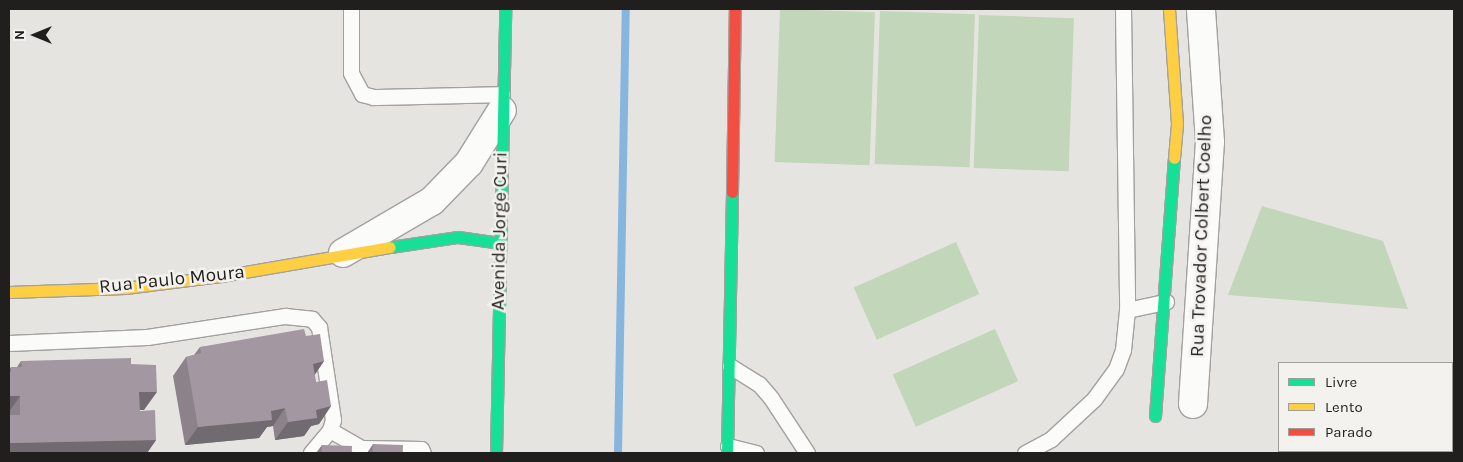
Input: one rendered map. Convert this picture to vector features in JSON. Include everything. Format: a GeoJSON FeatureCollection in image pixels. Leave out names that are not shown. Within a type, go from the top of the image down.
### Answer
{"type":"FeatureCollection","features":[{"type":"Feature","properties":{"kind":"street","name":"Avenida Jorge Curi"},"geometry":{"type":"LineString","coordinates":[[496,453],[505,9]]}},
{"type":"Feature","properties":{"kind":"street"},"geometry":{"type":"LineString","coordinates":[[728,450],[735,9]]}},
{"type":"Feature","properties":{"kind":"street"},"geometry":{"type":"LineString","coordinates":[[1154,416],[1166,302],[1177,124],[1169,9]]}},
{"type":"Feature","properties":{"kind":"street","name":"Rua Trovador Colbert Coelho"},"geometry":{"type":"LineString","coordinates":[[1193,404],[1210,142],[1201,9]]}},
{"type":"Feature","properties":{"kind":"street","name":"Rua Paulo Moura"},"geometry":{"type":"LineString","coordinates":[[335,258],[432,201],[469,163],[502,102]]}},
{"type":"Feature","properties":{"kind":"street","name":"Rua Paulo Moura"},"geometry":{"type":"LineString","coordinates":[[9,292],[126,288],[335,258],[458,237],[500,243]]}},
{"type":"Feature","properties":{"kind":"lane"},"geometry":{"type":"LineString","coordinates":[[351,9],[351,73],[362,94],[373,97],[502,102]]}},
{"type":"Feature","properties":{"kind":"lane"},"geometry":{"type":"LineString","coordinates":[[1025,453],[1050,439],[1094,398],[1116,369],[1123,350],[1127,310],[1123,9]]}},
{"type":"Feature","properties":{"kind":"lane"},"geometry":{"type":"LineString","coordinates":[[1127,310],[1166,302]]}},
{"type":"Feature","properties":{"kind":"lane"},"geometry":{"type":"LineString","coordinates":[[9,343],[147,337],[284,316],[312,319],[319,327],[334,420],[330,430],[311,453]]}},
{"type":"Feature","properties":{"kind":"lane"},"geometry":{"type":"LineString","coordinates":[[730,366],[759,384],[771,398],[807,453]]}},
{"type":"Feature","properties":{"kind":"lane"},"geometry":{"type":"LineString","coordinates":[[330,430],[361,448],[421,449],[423,453]]}},
{"type":"Feature","properties":{"kind":"lane"},"geometry":{"type":"LineString","coordinates":[[728,450],[756,453]]}},
{"type":"Feature","properties":{"kind":"green space"},"geometry":{"type":"Polygon","coordinates":[[[780,9],[875,12],[870,165],[775,162],[780,9]]]}},
{"type":"Feature","properties":{"kind":"green space"},"geometry":{"type":"Polygon","coordinates":[[[880,11],[975,14],[970,167],[875,164],[880,11]]]}},
{"type":"Feature","properties":{"kind":"green space"},"geometry":{"type":"Polygon","coordinates":[[[979,15],[1074,18],[1069,171],[974,168],[979,15]]]}},
{"type":"Feature","properties":{"kind":"green space"},"geometry":{"type":"Polygon","coordinates":[[[1262,206],[1383,241],[1408,309],[1228,295],[1262,206]]]}},
{"type":"Feature","properties":{"kind":"green space"},"geometry":{"type":"Polygon","coordinates":[[[956,242],[979,294],[877,340],[854,288],[956,242]]]}},
{"type":"Feature","properties":{"kind":"green space"},"geometry":{"type":"Polygon","coordinates":[[[995,329],[1018,381],[916,427],[893,375],[995,329]]]}},
{"type":"Feature","properties":{"kind":"building"},"geometry":{"type":"Polygon","coordinates":[[[304,329],[306,336],[320,334],[324,361],[313,364],[316,382],[327,380],[331,406],[316,410],[317,418],[288,422],[285,408],[271,411],[272,420],[198,427],[186,357],[201,353],[200,347],[304,329]]]}},
{"type":"Feature","properties":{"kind":"building"},"geometry":{"type":"Polygon","coordinates":[[[131,358],[131,364],[156,365],[157,392],[139,392],[140,411],[155,410],[156,440],[9,443],[9,415],[20,415],[20,396],[9,396],[9,373],[11,372],[11,367],[22,367],[21,361],[131,358]]]}},
{"type":"Feature","properties":{"kind":"building"},"geometry":{"type":"Polygon","coordinates":[[[373,444],[403,445],[403,453],[373,453],[373,444]]]}},
{"type":"Feature","properties":{"kind":"building"},"geometry":{"type":"Polygon","coordinates":[[[322,445],[352,446],[352,453],[322,453],[322,445]]]}},
{"type":"Feature","properties":{"kind":"waterway"},"geometry":{"type":"LineString","coordinates":[[618,453],[626,9]]}},
{"type":"Feature","properties":{"kind":"traffic: fast"},"geometry":{"type":"LineString","coordinates":[[496,453],[505,9]]}},
{"type":"Feature","properties":{"kind":"traffic: fast"},"geometry":{"type":"LineString","coordinates":[[1155,416],[1174,158]]}},
{"type":"Feature","properties":{"kind":"traffic: fast"},"geometry":{"type":"LineString","coordinates":[[727,453],[732,192]]}},
{"type":"Feature","properties":{"kind":"traffic: fast"},"geometry":{"type":"LineString","coordinates":[[390,247],[458,237],[500,243]]}},
{"type":"Feature","properties":{"kind":"traffic: slow"},"geometry":{"type":"LineString","coordinates":[[1169,9],[1177,124],[1174,158]]}},
{"type":"Feature","properties":{"kind":"traffic: slow"},"geometry":{"type":"LineString","coordinates":[[9,292],[125,288],[222,276],[390,247]]}},
{"type":"Feature","properties":{"kind":"traffic: jam"},"geometry":{"type":"LineString","coordinates":[[732,192],[735,9]]}}]}
